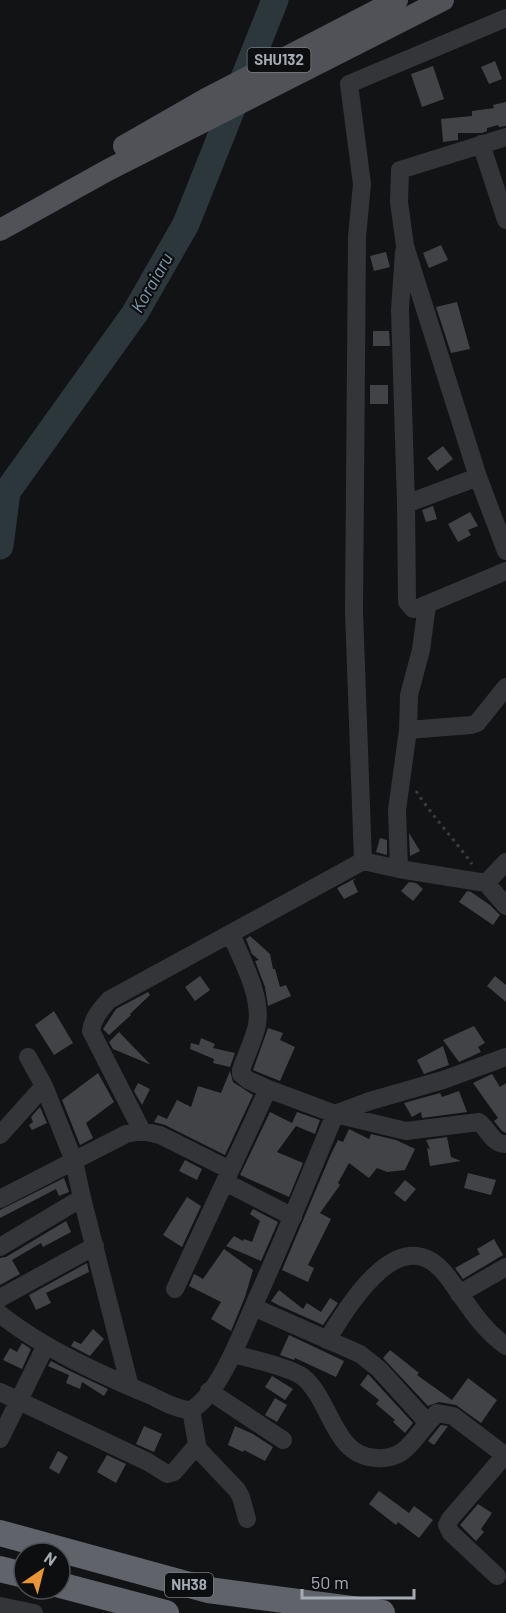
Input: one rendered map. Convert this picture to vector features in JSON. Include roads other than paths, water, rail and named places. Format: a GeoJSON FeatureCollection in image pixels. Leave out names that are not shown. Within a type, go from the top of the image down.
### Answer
{"type":"FeatureCollection","features":[{"type":"Feature","properties":{"kind":"highway","name":"NH38"},"geometry":{"type":"LineString","coordinates":[[0,1533],[208,1590],[382,1613]]}},
{"type":"Feature","properties":{"kind":"highway","name":"NH38"},"geometry":{"type":"LineString","coordinates":[[72,1588],[166,1613]]}},
{"type":"Feature","properties":{"kind":"main road","name":"SHU132"},"geometry":{"type":"LineString","coordinates":[[0,216],[184,111],[379,20],[397,0]]}},
{"type":"Feature","properties":{"kind":"main road"},"geometry":{"type":"LineString","coordinates":[[0,230],[168,139],[379,20],[444,0]]}},
{"type":"Feature","properties":{"kind":"street"},"geometry":{"type":"LineString","coordinates":[[363,861],[354,611],[357,237],[362,184],[350,84],[506,18]]}},
{"type":"Feature","properties":{"kind":"street"},"geometry":{"type":"LineString","coordinates":[[506,137],[400,170],[399,202],[405,246],[478,477],[506,551]]}},
{"type":"Feature","properties":{"kind":"street"},"geometry":{"type":"LineString","coordinates":[[481,144],[506,220]]}},
{"type":"Feature","properties":{"kind":"street"},"geometry":{"type":"LineString","coordinates":[[405,246],[400,310],[406,504],[405,596],[409,607],[413,609],[506,571]]}},
{"type":"Feature","properties":{"kind":"street"},"geometry":{"type":"LineString","coordinates":[[406,504],[478,477]]}},
{"type":"Feature","properties":{"kind":"street"},"geometry":{"type":"LineString","coordinates":[[399,869],[397,810],[408,730],[409,695],[421,650],[427,605]]}},
{"type":"Feature","properties":{"kind":"street"},"geometry":{"type":"LineString","coordinates":[[408,730],[477,723],[506,687]]}},
{"type":"Feature","properties":{"kind":"street"},"geometry":{"type":"LineString","coordinates":[[142,1131],[91,1031],[93,1021],[109,1000],[363,861],[486,883],[506,906]]}},
{"type":"Feature","properties":{"kind":"street"},"geometry":{"type":"LineString","coordinates":[[486,883],[506,862]]}},
{"type":"Feature","properties":{"kind":"street"},"geometry":{"type":"LineString","coordinates":[[231,934],[252,989],[257,1013],[255,1033],[241,1074],[248,1080],[335,1114],[406,1131],[479,1122],[496,1141],[506,1144]]}},
{"type":"Feature","properties":{"kind":"street"},"geometry":{"type":"LineString","coordinates":[[28,1057],[44,1086],[74,1161],[130,1387]]}},
{"type":"Feature","properties":{"kind":"street"},"geometry":{"type":"LineString","coordinates":[[0,1314],[46,1345],[130,1387],[179,1408],[191,1410],[201,1403],[234,1354],[335,1114],[370,1101],[443,1080],[506,1057]]}},
{"type":"Feature","properties":{"kind":"street"},"geometry":{"type":"LineString","coordinates":[[0,1135],[44,1086]]}},
{"type":"Feature","properties":{"kind":"street"},"geometry":{"type":"LineString","coordinates":[[175,1289],[268,1089]]}},
{"type":"Feature","properties":{"kind":"street"},"geometry":{"type":"LineString","coordinates":[[0,1199],[126,1134],[142,1131],[160,1135],[293,1217]]}},
{"type":"Feature","properties":{"kind":"street"},"geometry":{"type":"LineString","coordinates":[[0,1247],[82,1198]]}},
{"type":"Feature","properties":{"kind":"street"},"geometry":{"type":"LineString","coordinates":[[0,1298],[95,1246]]}},
{"type":"Feature","properties":{"kind":"street"},"geometry":{"type":"LineString","coordinates":[[327,1340],[352,1300],[369,1281],[403,1257],[420,1257],[431,1260],[448,1277],[483,1326],[506,1346]]}},
{"type":"Feature","properties":{"kind":"street"},"geometry":{"type":"LineString","coordinates":[[459,1294],[506,1267]]}},
{"type":"Feature","properties":{"kind":"street"},"geometry":{"type":"LineString","coordinates":[[253,1307],[360,1354],[379,1369],[427,1422]]}},
{"type":"Feature","properties":{"kind":"street"},"geometry":{"type":"LineString","coordinates":[[0,1439],[46,1345]]}},
{"type":"Feature","properties":{"kind":"street"},"geometry":{"type":"LineString","coordinates":[[234,1354],[302,1376],[316,1394],[346,1444],[356,1454],[369,1458],[392,1456],[404,1451],[437,1413],[453,1416],[505,1456],[447,1525],[451,1533],[497,1576]]}},
{"type":"Feature","properties":{"kind":"street"},"geometry":{"type":"LineString","coordinates":[[209,1391],[283,1440]]}},
{"type":"Feature","properties":{"kind":"street"},"geometry":{"type":"LineString","coordinates":[[0,1392],[148,1462],[167,1474],[174,1472],[196,1445]]}},
{"type":"Feature","properties":{"kind":"street"},"geometry":{"type":"LineString","coordinates":[[191,1410],[196,1445],[237,1490],[247,1519]]}},
{"type":"Feature","properties":{"kind":"street"},"geometry":{"type":"LineString","coordinates":[[0,1606],[34,1613]]}},
{"type":"Feature","properties":{"kind":"waterway","name":"Koraiaru"},"geometry":{"type":"LineString","coordinates":[[0,546],[7,492],[135,313],[186,224],[275,0]]}}]}
